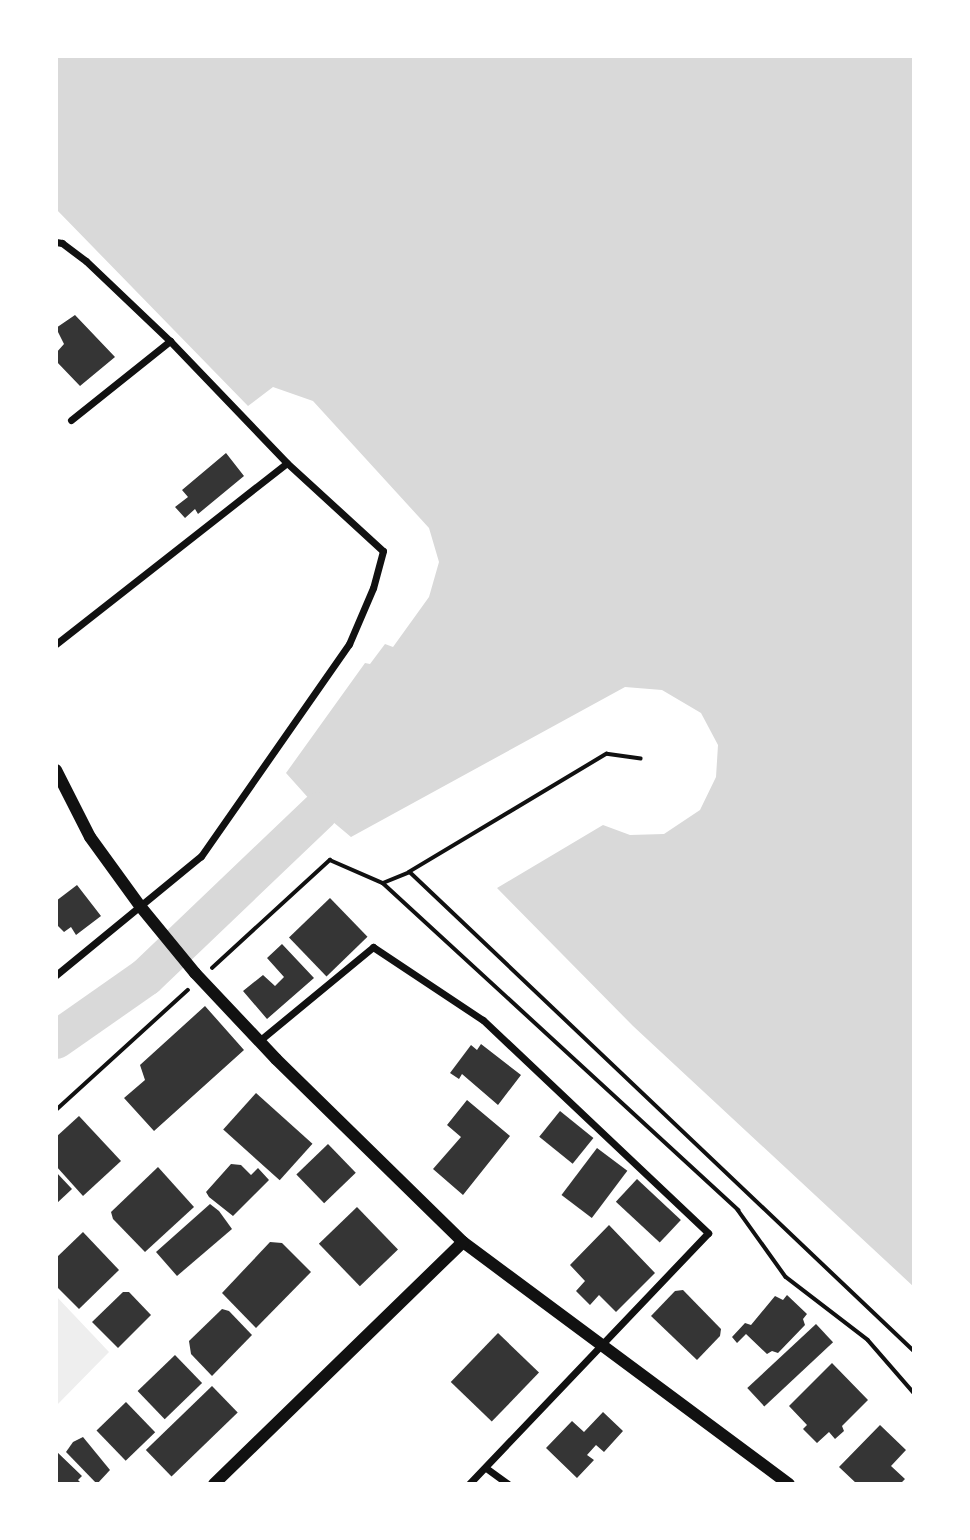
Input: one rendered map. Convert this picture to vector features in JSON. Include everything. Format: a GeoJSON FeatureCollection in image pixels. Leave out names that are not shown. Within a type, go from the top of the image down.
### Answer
{"type":"FeatureCollection","features":[{"type":"Feature","properties":{"kind":"street"},"geometry":{"type":"LineString","coordinates":[[56,242],[62,243],[86,261],[170,341],[287,463],[383,551],[373,588],[349,644],[201,856],[144,911],[56,975]]}},
{"type":"Feature","properties":{"kind":"street"},"geometry":{"type":"LineString","coordinates":[[71,420],[170,341]]}},
{"type":"Feature","properties":{"kind":"street"},"geometry":{"type":"LineString","coordinates":[[56,644],[287,463]]}},
{"type":"Feature","properties":{"kind":"street"},"geometry":{"type":"LineString","coordinates":[[56,770],[90,836],[144,911],[198,976],[259,1041],[463,1242],[789,1484]]}},
{"type":"Feature","properties":{"kind":"street"},"geometry":{"type":"LineString","coordinates":[[259,1041],[373,947],[483,1020],[708,1233],[468,1484]]}},
{"type":"Feature","properties":{"kind":"street"},"geometry":{"type":"LineString","coordinates":[[214,1484],[463,1242]]}},
{"type":"Feature","properties":{"kind":"street"},"geometry":{"type":"LineString","coordinates":[[486,1468],[508,1484]]}},
{"type":"Feature","properties":{"kind":"path"},"geometry":{"type":"LineString","coordinates":[[383,883],[410,872],[607,754],[641,759]]}},
{"type":"Feature","properties":{"kind":"path"},"geometry":{"type":"LineString","coordinates":[[56,1110],[198,976],[330,860],[383,883],[738,1210],[786,1276],[868,1340],[914,1393]]}},
{"type":"Feature","properties":{"kind":"path"},"geometry":{"type":"LineString","coordinates":[[410,872],[914,1351]]}},
{"type":"Feature","properties":{"kind":"shaded area"},"geometry":{"type":"Polygon","coordinates":[[[56,56],[914,56],[914,1287],[633,1026],[497,888],[603,825],[630,835],[664,834],[700,810],[716,777],[718,745],[701,713],[662,690],[625,687],[351,837],[320,811],[286,773],[365,663],[370,664],[385,644],[393,647],[429,597],[439,562],[429,528],[313,401],[273,387],[248,406],[56,209],[56,56]]]}},
{"type":"Feature","properties":{"kind":"shaded area"},"geometry":{"type":"Polygon","coordinates":[[[56,1296],[109,1352],[56,1406],[56,1296]]]}},
{"type":"Feature","properties":{"kind":"building"},"geometry":{"type":"Polygon","coordinates":[[[75,315],[115,357],[80,386],[56,361],[56,353],[64,344],[56,328],[75,315]]]}},
{"type":"Feature","properties":{"kind":"building"},"geometry":{"type":"Polygon","coordinates":[[[226,453],[244,476],[198,514],[195,509],[185,518],[175,507],[188,497],[182,490],[226,453]]]}},
{"type":"Feature","properties":{"kind":"building"},"geometry":{"type":"Polygon","coordinates":[[[77,885],[101,916],[76,935],[71,927],[64,932],[56,924],[56,901],[77,885]]]}},
{"type":"Feature","properties":{"kind":"building"},"geometry":{"type":"Polygon","coordinates":[[[330,898],[368,937],[327,976],[289,938],[330,898]]]}},
{"type":"Feature","properties":{"kind":"building"},"geometry":{"type":"Polygon","coordinates":[[[282,944],[314,978],[267,1019],[243,991],[263,975],[275,986],[284,977],[267,958],[282,944]]]}},
{"type":"Feature","properties":{"kind":"building"},"geometry":{"type":"Polygon","coordinates":[[[205,1006],[244,1050],[154,1131],[124,1098],[145,1080],[140,1065],[205,1006]]]}},
{"type":"Feature","properties":{"kind":"building"},"geometry":{"type":"Polygon","coordinates":[[[481,1044],[521,1075],[498,1105],[462,1074],[459,1079],[450,1073],[471,1045],[477,1050],[481,1044]]]}},
{"type":"Feature","properties":{"kind":"building"},"geometry":{"type":"Polygon","coordinates":[[[256,1093],[312,1144],[280,1180],[223,1129],[256,1093]]]}},
{"type":"Feature","properties":{"kind":"building"},"geometry":{"type":"Polygon","coordinates":[[[467,1100],[510,1136],[463,1195],[433,1169],[461,1137],[447,1125],[467,1100]]]}},
{"type":"Feature","properties":{"kind":"building"},"geometry":{"type":"Polygon","coordinates":[[[560,1111],[593,1138],[573,1164],[539,1137],[560,1111]]]}},
{"type":"Feature","properties":{"kind":"building"},"geometry":{"type":"Polygon","coordinates":[[[79,1116],[121,1161],[83,1196],[56,1166],[56,1137],[79,1116]]]}},
{"type":"Feature","properties":{"kind":"building"},"geometry":{"type":"Polygon","coordinates":[[[328,1144],[356,1173],[324,1203],[296,1175],[328,1144]]]}},
{"type":"Feature","properties":{"kind":"building"},"geometry":{"type":"Polygon","coordinates":[[[597,1148],[627,1171],[592,1218],[561,1195],[597,1148]]]}},
{"type":"Feature","properties":{"kind":"building"},"geometry":{"type":"Polygon","coordinates":[[[231,1164],[241,1165],[251,1175],[258,1168],[269,1180],[233,1216],[206,1192],[231,1164]]]}},
{"type":"Feature","properties":{"kind":"building"},"geometry":{"type":"Polygon","coordinates":[[[158,1167],[194,1207],[145,1252],[113,1219],[111,1212],[158,1167]]]}},
{"type":"Feature","properties":{"kind":"building"},"geometry":{"type":"Polygon","coordinates":[[[56,1172],[72,1189],[56,1204],[56,1172]]]}},
{"type":"Feature","properties":{"kind":"building"},"geometry":{"type":"Polygon","coordinates":[[[637,1179],[681,1220],[660,1243],[616,1202],[637,1179]]]}},
{"type":"Feature","properties":{"kind":"building"},"geometry":{"type":"Polygon","coordinates":[[[210,1204],[219,1211],[232,1229],[177,1276],[156,1252],[210,1204]]]}},
{"type":"Feature","properties":{"kind":"building"},"geometry":{"type":"Polygon","coordinates":[[[357,1207],[398,1249],[360,1286],[319,1244],[357,1207]]]}},
{"type":"Feature","properties":{"kind":"building"},"geometry":{"type":"Polygon","coordinates":[[[609,1225],[655,1273],[616,1312],[599,1295],[590,1305],[576,1291],[585,1281],[570,1265],[609,1225]]]}},
{"type":"Feature","properties":{"kind":"building"},"geometry":{"type":"Polygon","coordinates":[[[83,1232],[119,1270],[79,1309],[56,1286],[56,1258],[83,1232]]]}},
{"type":"Feature","properties":{"kind":"building"},"geometry":{"type":"Polygon","coordinates":[[[270,1242],[282,1243],[311,1272],[256,1328],[222,1293],[270,1242]]]}},
{"type":"Feature","properties":{"kind":"building"},"geometry":{"type":"Polygon","coordinates":[[[683,1290],[721,1329],[720,1336],[697,1360],[651,1316],[675,1291],[683,1290]]]}},
{"type":"Feature","properties":{"kind":"building"},"geometry":{"type":"Polygon","coordinates":[[[123,1292],[129,1292],[151,1315],[118,1348],[92,1322],[123,1292]]]}},
{"type":"Feature","properties":{"kind":"building"},"geometry":{"type":"Polygon","coordinates":[[[787,1295],[807,1314],[803,1319],[805,1325],[778,1353],[772,1351],[767,1354],[746,1334],[737,1343],[732,1337],[745,1323],[751,1325],[775,1296],[783,1300],[787,1295]]]}},
{"type":"Feature","properties":{"kind":"building"},"geometry":{"type":"Polygon","coordinates":[[[222,1309],[229,1311],[252,1335],[212,1376],[191,1354],[189,1341],[222,1309]]]}},
{"type":"Feature","properties":{"kind":"building"},"geometry":{"type":"Polygon","coordinates":[[[816,1324],[833,1342],[764,1406],[747,1388],[816,1324]]]}},
{"type":"Feature","properties":{"kind":"building"},"geometry":{"type":"Polygon","coordinates":[[[498,1333],[539,1373],[492,1422],[451,1382],[498,1333]]]}},
{"type":"Feature","properties":{"kind":"building"},"geometry":{"type":"Polygon","coordinates":[[[175,1355],[202,1383],[165,1419],[138,1391],[175,1355]]]}},
{"type":"Feature","properties":{"kind":"building"},"geometry":{"type":"Polygon","coordinates":[[[832,1363],[868,1400],[842,1426],[844,1431],[835,1439],[829,1432],[817,1443],[803,1429],[807,1425],[789,1406],[832,1363]]]}},
{"type":"Feature","properties":{"kind":"building"},"geometry":{"type":"Polygon","coordinates":[[[212,1386],[238,1413],[172,1477],[146,1450],[212,1386]]]}},
{"type":"Feature","properties":{"kind":"building"},"geometry":{"type":"Polygon","coordinates":[[[126,1402],[155,1432],[126,1461],[97,1430],[126,1402]]]}},
{"type":"Feature","properties":{"kind":"building"},"geometry":{"type":"Polygon","coordinates":[[[603,1412],[623,1431],[604,1452],[596,1445],[587,1455],[594,1460],[577,1478],[546,1448],[572,1421],[584,1432],[603,1412]]]}},
{"type":"Feature","properties":{"kind":"building"},"geometry":{"type":"Polygon","coordinates":[[[880,1425],[906,1450],[891,1466],[905,1479],[900,1484],[857,1484],[839,1467],[880,1425]]]}},
{"type":"Feature","properties":{"kind":"building"},"geometry":{"type":"Polygon","coordinates":[[[83,1437],[110,1470],[97,1484],[66,1452],[73,1442],[83,1437]]]}},
{"type":"Feature","properties":{"kind":"building"},"geometry":{"type":"Polygon","coordinates":[[[56,1451],[82,1476],[78,1480],[82,1484],[56,1484],[56,1451]]]}},
{"type":"Feature","properties":{"kind":"waterway"},"geometry":{"type":"LineString","coordinates":[[56,1040],[146,977],[320,811]]}}]}
